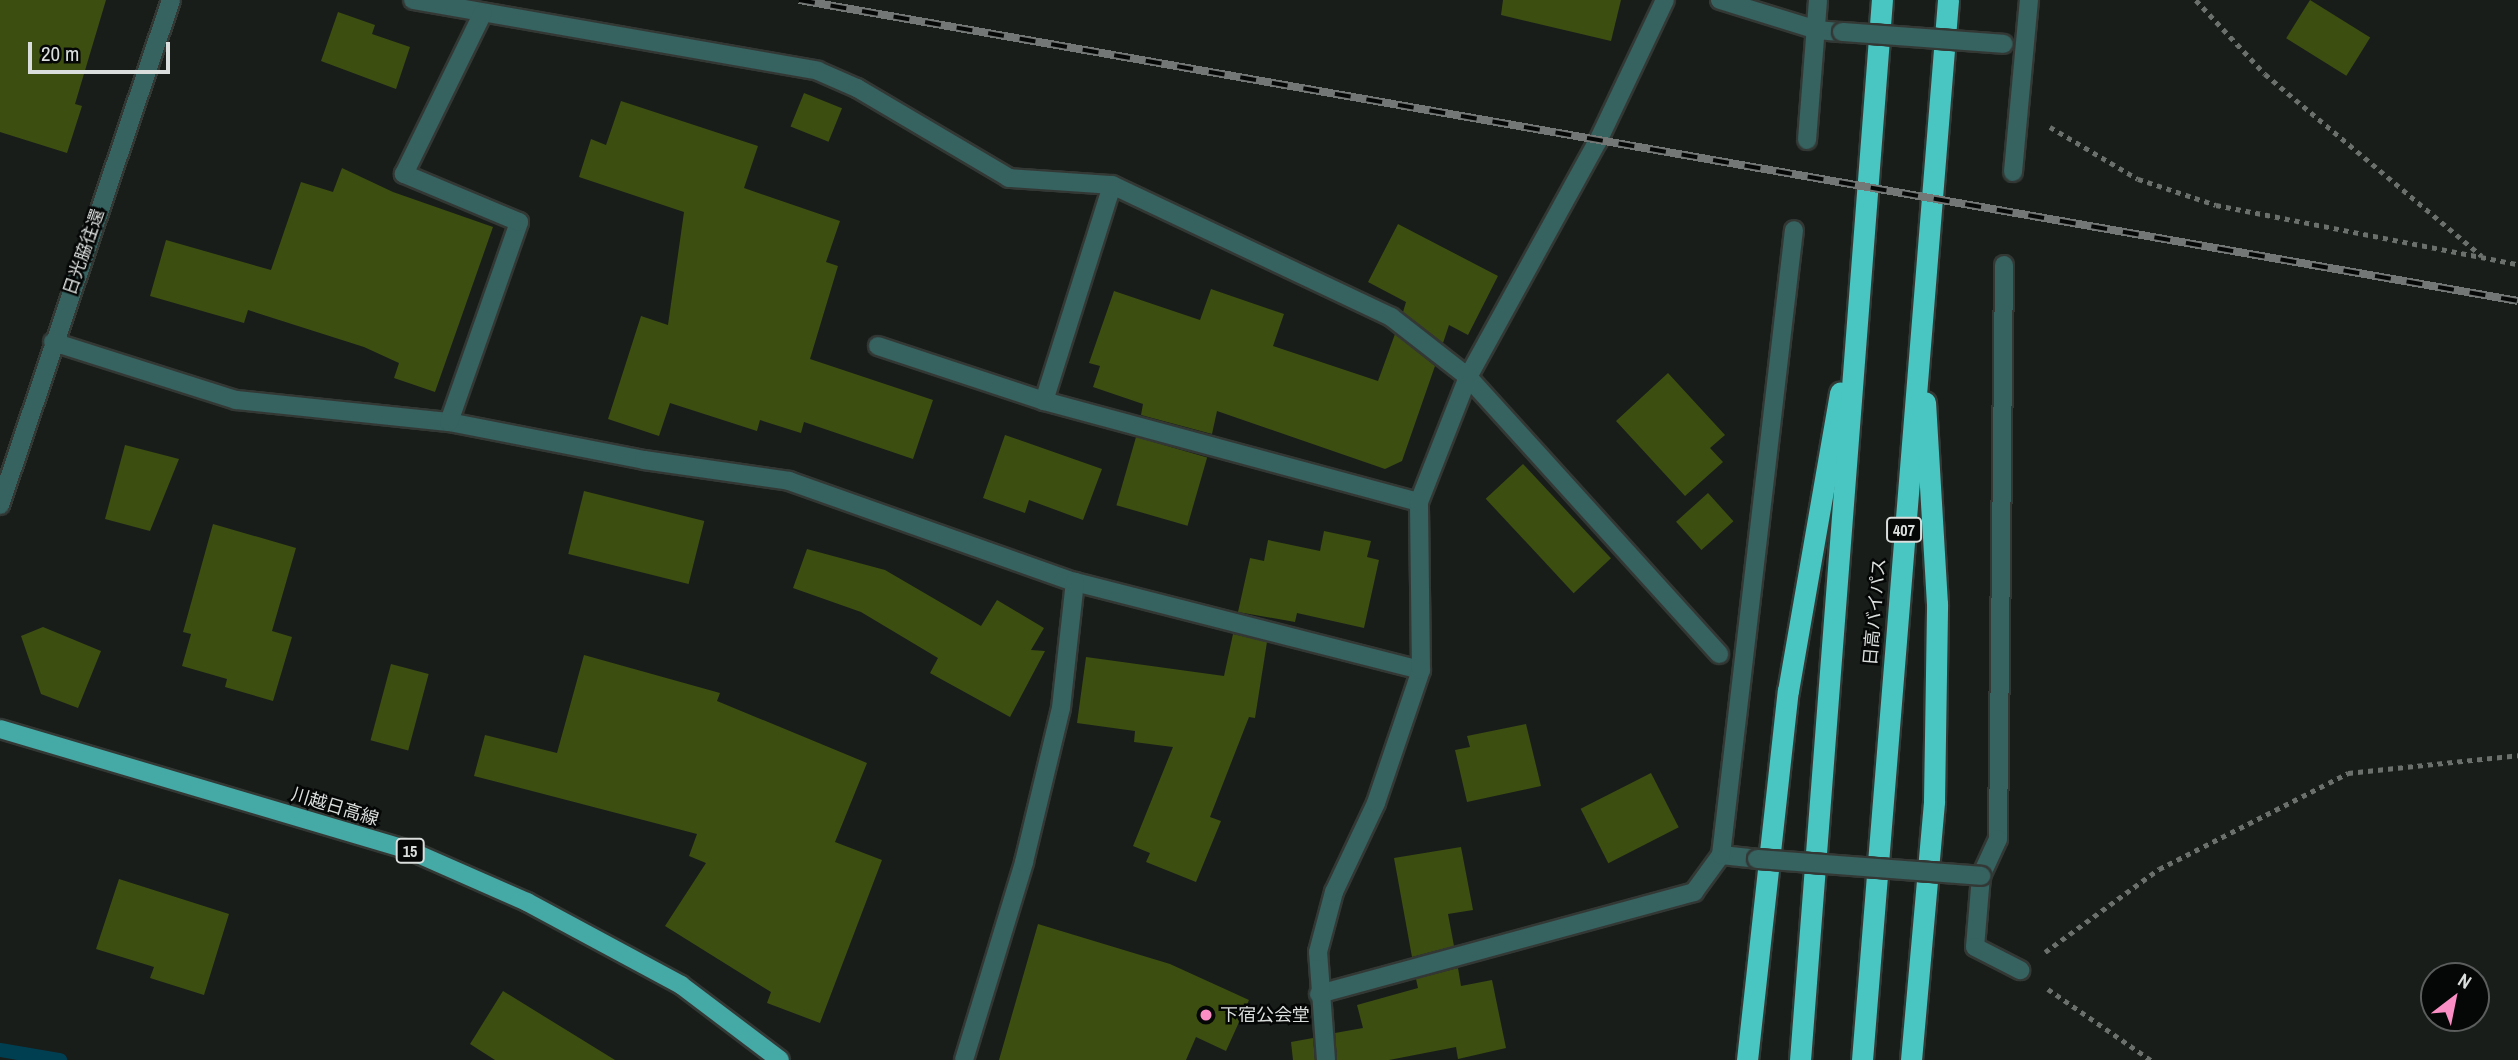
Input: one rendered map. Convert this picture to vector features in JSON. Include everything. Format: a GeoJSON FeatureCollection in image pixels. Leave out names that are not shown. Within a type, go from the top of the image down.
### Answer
{"type":"FeatureCollection","features":[{"type":"Feature","properties":{"kind":"highway"},"geometry":{"type":"LineString","coordinates":[[1800,1060],[1882,0]]}},
{"type":"Feature","properties":{"kind":"highway","name":"日高バイパス"},"geometry":{"type":"LineString","coordinates":[[1862,1060],[1948,0]]}},
{"type":"Feature","properties":{"kind":"highway"},"geometry":{"type":"LineString","coordinates":[[1746,1060],[1788,691],[1862,269]]}},
{"type":"Feature","properties":{"kind":"highway","name":"407"},"geometry":{"type":"LineString","coordinates":[[1911,1060],[1934,801],[1937,630],[1921,323]]}},
{"type":"Feature","properties":{"kind":"main road","name":"川越日高線"},"geometry":{"type":"LineString","coordinates":[[0,729],[422,856],[527,902],[681,985],[780,1060]]}},
{"type":"Feature","properties":{"kind":"street","name":"日光脇往還"},"geometry":{"type":"LineString","coordinates":[[0,505],[171,0]]}},
{"type":"Feature","properties":{"kind":"street"},"geometry":{"type":"LineString","coordinates":[[413,0],[818,71],[857,88],[1009,178],[1112,186],[1391,317],[1468,377],[1719,654]]}},
{"type":"Feature","properties":{"kind":"street"},"geometry":{"type":"LineString","coordinates":[[1326,1060],[1319,994],[1318,952],[1334,892],[1377,803],[1421,670],[1419,502],[1468,377],[1598,141],[1665,0]]}},
{"type":"Feature","properties":{"kind":"street"},"geometry":{"type":"LineString","coordinates":[[1720,0],[1817,30],[2026,46]]}},
{"type":"Feature","properties":{"kind":"street"},"geometry":{"type":"LineString","coordinates":[[1807,140],[1818,0]]}},
{"type":"Feature","properties":{"kind":"street"},"geometry":{"type":"LineString","coordinates":[[2013,172],[2029,0]]}},
{"type":"Feature","properties":{"kind":"street"},"geometry":{"type":"LineString","coordinates":[[449,422],[519,222],[404,174],[483,13]]}},
{"type":"Feature","properties":{"kind":"street"},"geometry":{"type":"LineString","coordinates":[[1044,401],[1112,186]]}},
{"type":"Feature","properties":{"kind":"street"},"geometry":{"type":"LineString","coordinates":[[1319,994],[1694,892],[1721,855],[1794,230]]}},
{"type":"Feature","properties":{"kind":"street"},"geometry":{"type":"LineString","coordinates":[[2004,265],[1998,839],[1981,876],[1975,947],[2020,970]]}},
{"type":"Feature","properties":{"kind":"street"},"geometry":{"type":"LineString","coordinates":[[53,342],[236,400],[449,422],[644,460],[789,481],[1075,582],[1421,670]]}},
{"type":"Feature","properties":{"kind":"street"},"geometry":{"type":"LineString","coordinates":[[878,346],[1044,401],[1419,502]]}},
{"type":"Feature","properties":{"kind":"street"},"geometry":{"type":"LineString","coordinates":[[964,1060],[1024,862],[1061,708],[1075,582]]}},
{"type":"Feature","properties":{"kind":"street"},"geometry":{"type":"LineString","coordinates":[[1721,855],[1981,876]]}},
{"type":"Feature","properties":{"kind":"path"},"geometry":{"type":"LineString","coordinates":[[2196,0],[2265,74],[2484,258]]}},
{"type":"Feature","properties":{"kind":"path"},"geometry":{"type":"LineString","coordinates":[[2019,108],[2138,179],[2216,205],[2518,264]]}},
{"type":"Feature","properties":{"kind":"path"},"geometry":{"type":"LineString","coordinates":[[2151,1060],[2020,970],[2160,869],[2348,773],[2518,755]]}},
{"type":"Feature","properties":{"kind":"building"},"geometry":{"type":"Polygon","coordinates":[[[0,0],[106,0],[75,104],[82,106],[67,153],[0,132],[0,0]]]}},
{"type":"Feature","properties":{"kind":"building"},"geometry":{"type":"Polygon","coordinates":[[[1503,0],[1621,0],[1611,41],[1501,15],[1503,0]]]}},
{"type":"Feature","properties":{"kind":"building"},"geometry":{"type":"Polygon","coordinates":[[[2310,0],[2370,38],[2346,76],[2286,38],[2310,0]]]}},
{"type":"Feature","properties":{"kind":"building"},"geometry":{"type":"Polygon","coordinates":[[[338,12],[375,25],[372,34],[410,47],[396,89],[321,61],[338,12]]]}},
{"type":"Feature","properties":{"kind":"building"},"geometry":{"type":"Polygon","coordinates":[[[804,93],[842,108],[829,142],[791,126],[804,93]]]}},
{"type":"Feature","properties":{"kind":"building"},"geometry":{"type":"Polygon","coordinates":[[[621,101],[758,146],[744,188],[840,221],[826,262],[838,266],[810,359],[933,400],[913,459],[804,422],[801,433],[760,420],[757,431],[670,403],[659,436],[608,419],[641,316],[668,325],[684,212],[579,177],[591,139],[606,145],[621,101]]]}},
{"type":"Feature","properties":{"kind":"building"},"geometry":{"type":"Polygon","coordinates":[[[342,168],[393,192],[493,227],[435,392],[394,378],[399,363],[364,347],[248,310],[244,323],[150,296],[166,240],[271,270],[301,182],[333,192],[342,168]]]}},
{"type":"Feature","properties":{"kind":"building"},"geometry":{"type":"Polygon","coordinates":[[[1398,224],[1498,276],[1468,335],[1449,325],[1443,343],[1403,312],[1406,302],[1368,282],[1398,224]]]}},
{"type":"Feature","properties":{"kind":"building"},"geometry":{"type":"Polygon","coordinates":[[[1211,289],[1284,314],[1273,346],[1378,381],[1395,334],[1435,366],[1402,461],[1385,469],[1217,411],[1212,434],[1141,415],[1143,404],[1093,387],[1100,366],[1089,363],[1114,291],[1200,320],[1211,289]]]}},
{"type":"Feature","properties":{"kind":"building"},"geometry":{"type":"Polygon","coordinates":[[[1668,373],[1725,435],[1710,448],[1723,462],[1685,496],[1616,421],[1668,373]]]}},
{"type":"Feature","properties":{"kind":"building"},"geometry":{"type":"Polygon","coordinates":[[[1005,435],[1102,469],[1083,520],[1029,500],[1025,513],[983,498],[1005,435]]]}},
{"type":"Feature","properties":{"kind":"building"},"geometry":{"type":"Polygon","coordinates":[[[1136,437],[1207,457],[1188,526],[1116,505],[1136,437]]]}},
{"type":"Feature","properties":{"kind":"building"},"geometry":{"type":"Polygon","coordinates":[[[125,445],[179,459],[150,531],[105,519],[125,445]]]}},
{"type":"Feature","properties":{"kind":"building"},"geometry":{"type":"Polygon","coordinates":[[[1523,464],[1611,558],[1574,593],[1486,499],[1523,464]]]}},
{"type":"Feature","properties":{"kind":"building"},"geometry":{"type":"Polygon","coordinates":[[[584,491],[704,521],[689,584],[568,554],[584,491]]]}},
{"type":"Feature","properties":{"kind":"building"},"geometry":{"type":"Polygon","coordinates":[[[1708,493],[1733,521],[1701,550],[1676,522],[1708,493]]]}},
{"type":"Feature","properties":{"kind":"building"},"geometry":{"type":"Polygon","coordinates":[[[213,524],[296,548],[272,631],[292,637],[273,701],[225,687],[227,679],[182,666],[191,634],[183,632],[213,524]]]}},
{"type":"Feature","properties":{"kind":"building"},"geometry":{"type":"Polygon","coordinates":[[[1324,531],[1371,541],[1367,557],[1379,560],[1364,628],[1297,613],[1295,622],[1238,612],[1250,558],[1264,561],[1268,540],[1320,551],[1324,531]]]}},
{"type":"Feature","properties":{"kind":"building"},"geometry":{"type":"Polygon","coordinates":[[[807,549],[885,570],[981,626],[997,600],[1044,628],[1031,650],[1045,651],[1010,717],[930,673],[938,658],[861,612],[793,588],[807,549]]]}},
{"type":"Feature","properties":{"kind":"building"},"geometry":{"type":"Polygon","coordinates":[[[43,627],[101,651],[78,708],[41,694],[21,636],[43,627]]]}},
{"type":"Feature","properties":{"kind":"building"},"geometry":{"type":"Polygon","coordinates":[[[1233,634],[1267,642],[1255,718],[1249,717],[1210,817],[1221,821],[1196,882],[1146,862],[1150,853],[1133,846],[1173,747],[1134,742],[1135,731],[1077,723],[1086,657],[1224,676],[1233,634]]]}},
{"type":"Feature","properties":{"kind":"building"},"geometry":{"type":"Polygon","coordinates":[[[584,655],[720,693],[717,701],[867,763],[835,842],[882,860],[820,1023],[767,1003],[771,992],[665,926],[706,863],[689,856],[697,834],[474,776],[485,735],[557,753],[584,655]]]}},
{"type":"Feature","properties":{"kind":"building"},"geometry":{"type":"Polygon","coordinates":[[[391,664],[429,674],[408,750],[371,740],[391,664]]]}},
{"type":"Feature","properties":{"kind":"building"},"geometry":{"type":"Polygon","coordinates":[[[1526,724],[1541,786],[1467,802],[1455,750],[1470,747],[1467,736],[1526,724]]]}},
{"type":"Feature","properties":{"kind":"building"},"geometry":{"type":"Polygon","coordinates":[[[1651,773],[1679,827],[1608,863],[1581,809],[1651,773]]]}},
{"type":"Feature","properties":{"kind":"building"},"geometry":{"type":"Polygon","coordinates":[[[1461,847],[1473,910],[1448,914],[1454,946],[1412,957],[1394,858],[1461,847]]]}},
{"type":"Feature","properties":{"kind":"building"},"geometry":{"type":"Polygon","coordinates":[[[119,879],[229,914],[204,995],[150,978],[154,967],[96,949],[119,879]]]}},
{"type":"Feature","properties":{"kind":"building"},"geometry":{"type":"Polygon","coordinates":[[[1038,924],[1170,964],[1249,1000],[1226,1051],[1196,1037],[1186,1060],[999,1060],[1038,924]]]}},
{"type":"Feature","properties":{"kind":"building"},"geometry":{"type":"Polygon","coordinates":[[[1458,968],[1461,986],[1492,980],[1506,1048],[1458,1059],[1456,1047],[1389,1060],[1337,1060],[1335,1033],[1363,1028],[1357,1005],[1418,988],[1416,979],[1458,968]]]}},
{"type":"Feature","properties":{"kind":"building"},"geometry":{"type":"Polygon","coordinates":[[[503,991],[615,1060],[495,1060],[470,1044],[503,991]]]}},
{"type":"Feature","properties":{"kind":"building"},"geometry":{"type":"Polygon","coordinates":[[[1313,1038],[1315,1060],[1293,1060],[1291,1042],[1313,1038]]]}},
{"type":"Feature","properties":{"kind":"waterway"},"geometry":{"type":"LineString","coordinates":[[0,1050],[60,1060]]}},
{"type":"Feature","properties":{"kind":"railway"},"geometry":{"type":"LineString","coordinates":[[799,0],[2518,301]]}},
{"type":"Feature","properties":{"kind":"place","name":"下宿公会堂"},"geometry":{"type":"Point","coordinates":[1206,1015]}}]}
